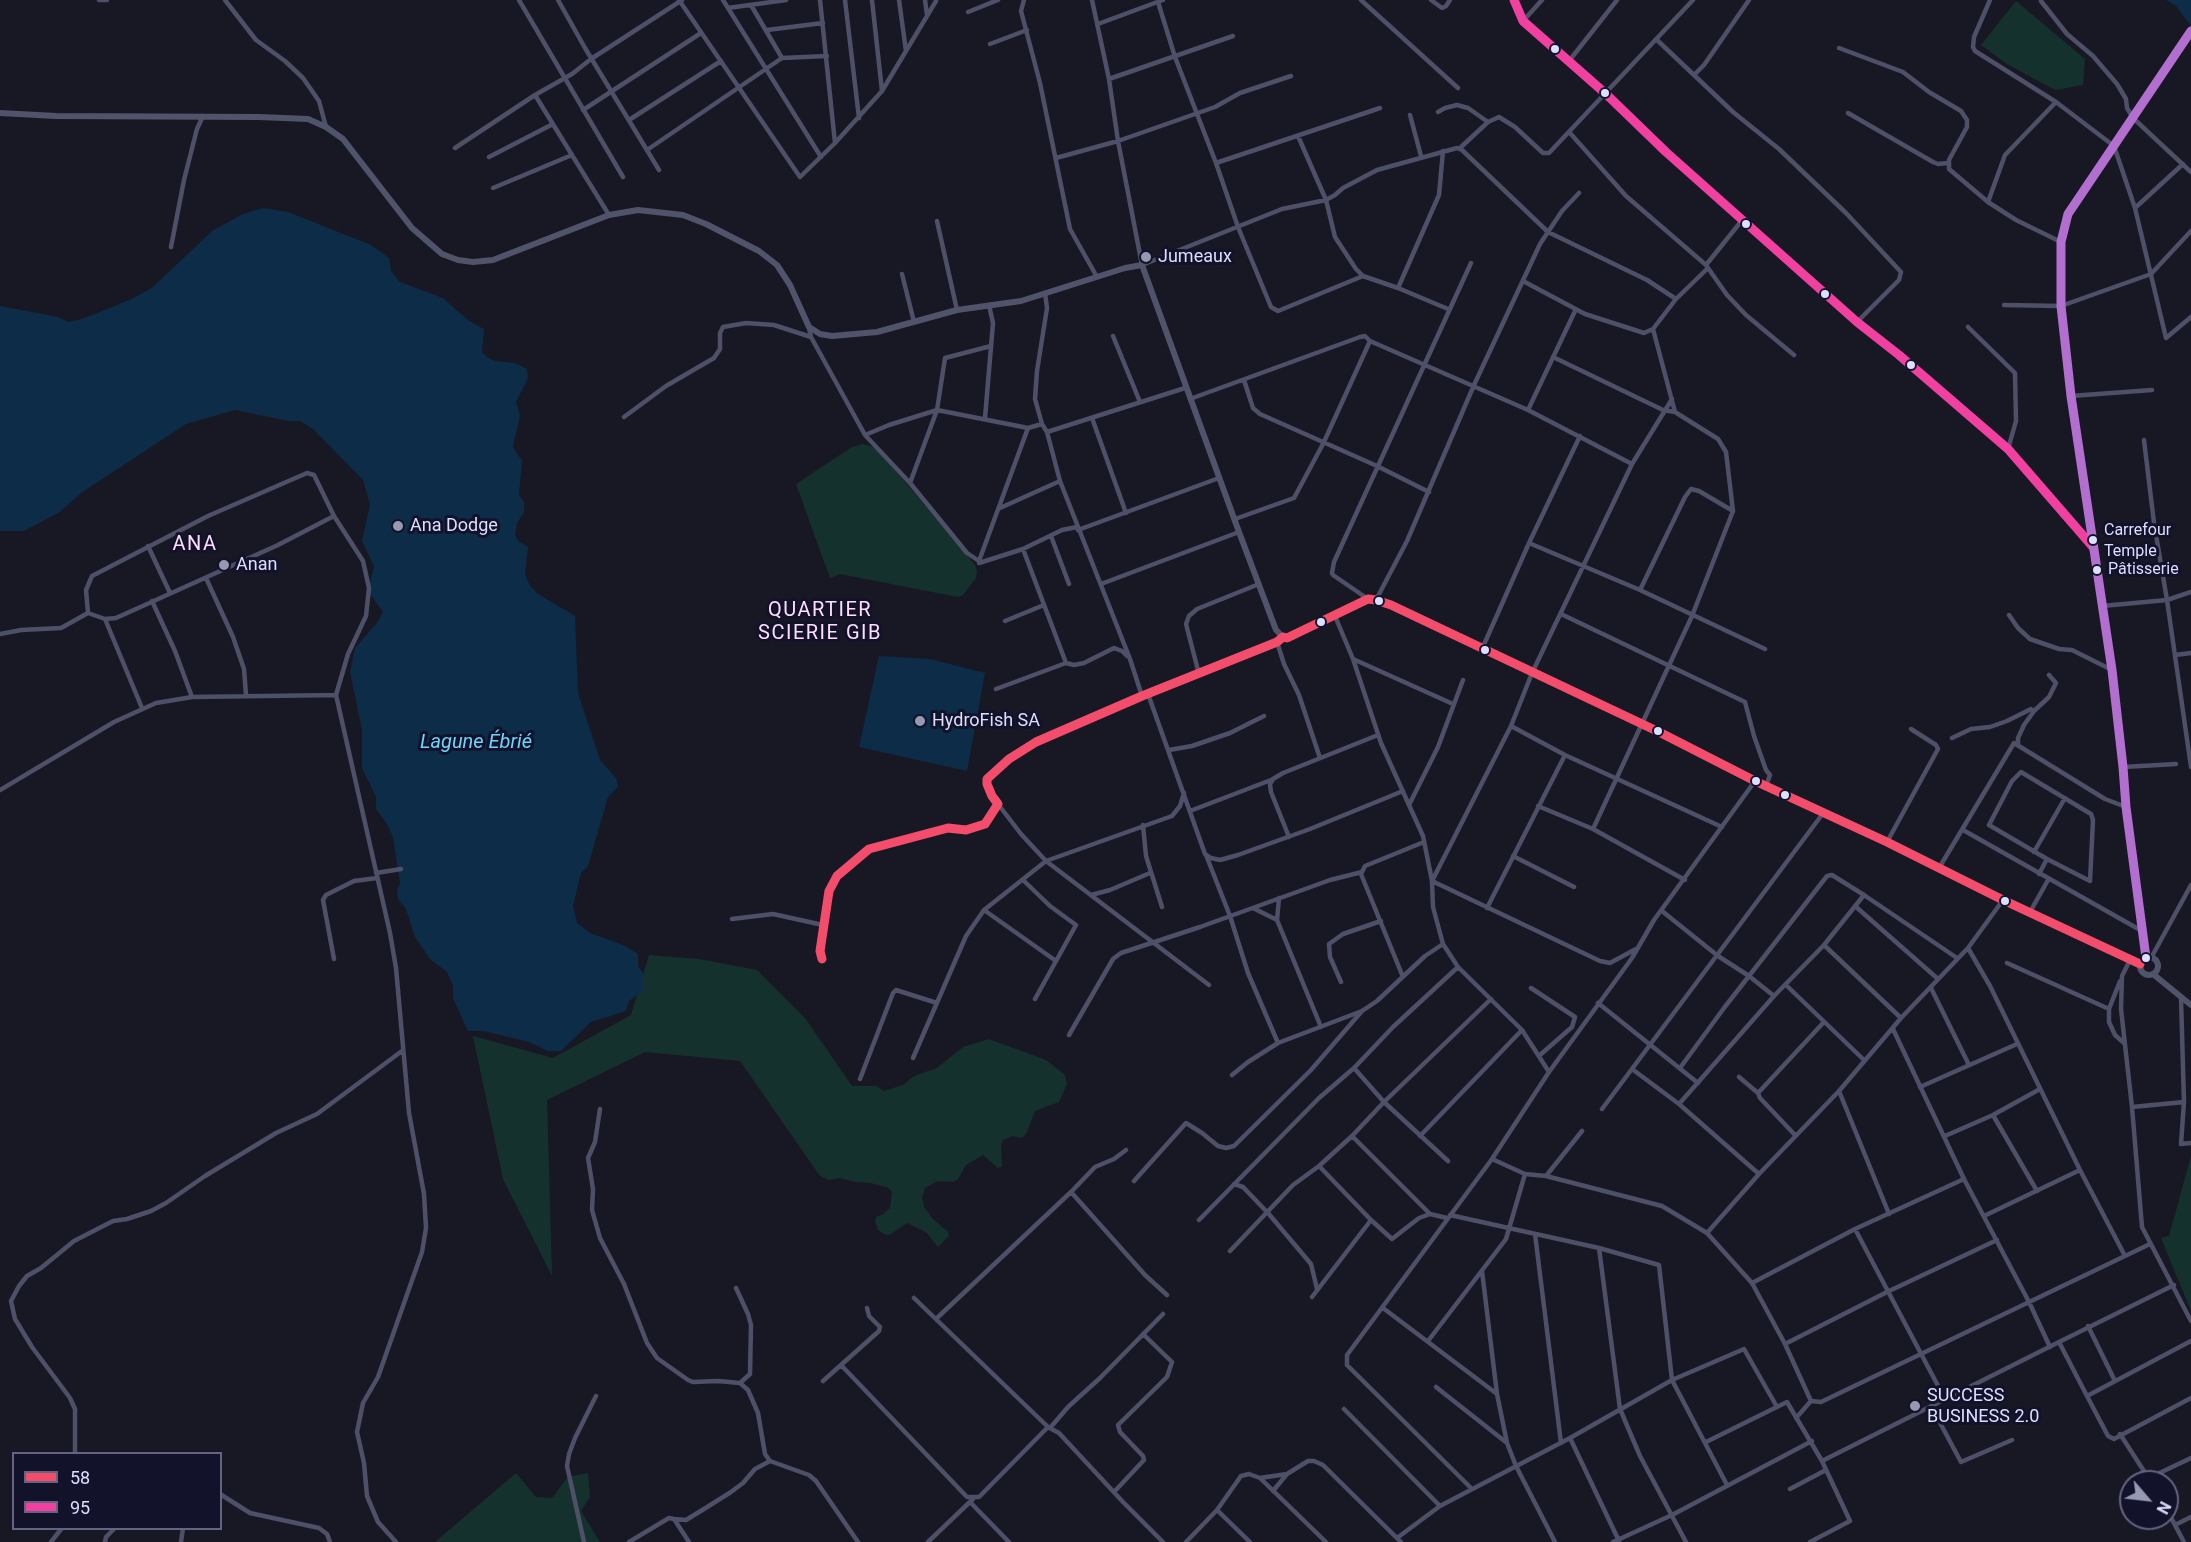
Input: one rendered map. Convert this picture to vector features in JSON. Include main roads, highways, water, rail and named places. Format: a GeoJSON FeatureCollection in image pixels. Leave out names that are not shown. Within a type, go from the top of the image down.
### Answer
{"type":"FeatureCollection","features":[{"type":"Feature","properties":{"kind":"water"},"geometry":{"type":"Polygon","coordinates":[[[2166,0],[2191,0],[2191,26],[2176,6],[2166,0]]]}},
{"type":"Feature","properties":{"kind":"water","name":"Lagune Ébrié"},"geometry":{"type":"Polygon","coordinates":[[[263,208],[288,212],[371,245],[389,258],[391,271],[400,282],[443,298],[469,321],[484,329],[482,352],[488,358],[515,363],[527,369],[528,378],[516,402],[520,416],[513,446],[522,460],[519,495],[524,502],[524,512],[517,523],[515,535],[519,542],[528,547],[525,574],[530,586],[538,594],[575,616],[578,693],[600,760],[616,778],[618,787],[608,797],[588,866],[581,873],[573,906],[577,923],[590,933],[623,945],[638,954],[638,966],[643,973],[643,991],[629,1001],[626,1011],[591,1022],[561,1051],[548,1051],[529,1042],[484,1031],[468,1031],[453,998],[453,986],[447,972],[430,959],[415,937],[406,909],[398,899],[397,891],[400,883],[393,837],[376,809],[376,797],[362,768],[362,730],[350,672],[355,648],[376,624],[383,612],[368,591],[374,566],[362,541],[370,505],[363,480],[313,429],[300,421],[288,421],[235,410],[186,424],[81,493],[60,512],[24,531],[0,531],[0,306],[58,317],[68,322],[82,319],[132,299],[153,287],[212,231],[243,214],[263,208]]]}},
{"type":"Feature","properties":{"kind":"water","name":"HydroFish SA"},"geometry":{"type":"Polygon","coordinates":[[[879,656],[930,659],[985,673],[967,771],[859,747],[879,656]]]}},
{"type":"Feature","properties":{"kind":"place","name":"Jumeaux"},"geometry":{"type":"Point","coordinates":[1146,257]}},
{"type":"Feature","properties":{"kind":"place","name":"Ana Dodge"},"geometry":{"type":"Point","coordinates":[398,526]}},
{"type":"Feature","properties":{"kind":"place","name":"Carrefour Temple"},"geometry":{"type":"Point","coordinates":[2093,540]}},
{"type":"Feature","properties":{"kind":"place","name":"Anan"},"geometry":{"type":"Point","coordinates":[224,565]}},
{"type":"Feature","properties":{"kind":"place","name":"Pâtisserie"},"geometry":{"type":"Point","coordinates":[2097,570]}},
{"type":"Feature","properties":{"kind":"place","name":"HydroFish SA"},"geometry":{"type":"Point","coordinates":[920,721]}},
{"type":"Feature","properties":{"kind":"place","name":"SUCCESS BUSINESS 2.0"},"geometry":{"type":"Point","coordinates":[1915,1406]}},
{"type":"Feature","properties":{"kind":"district","name":"ANA"},"geometry":{"type":"Point","coordinates":[195,545]}},
{"type":"Feature","properties":{"kind":"district","name":"QUARTIER SCIERIE GIB"},"geometry":{"type":"Point","coordinates":[820,622]}}]}
